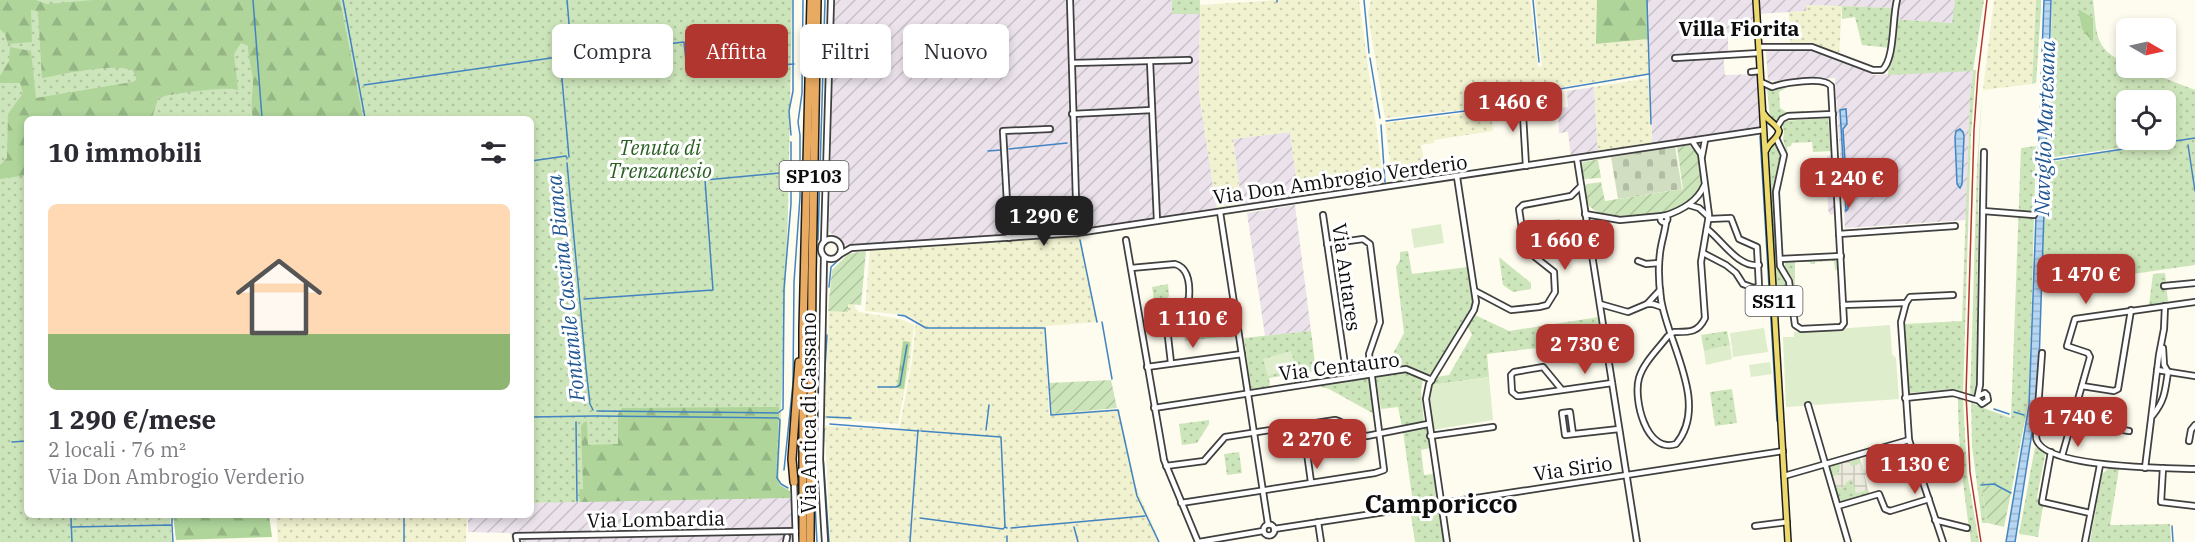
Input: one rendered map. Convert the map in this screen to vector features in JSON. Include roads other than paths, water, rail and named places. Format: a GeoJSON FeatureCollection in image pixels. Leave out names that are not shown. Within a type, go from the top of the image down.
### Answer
{"type":"FeatureCollection","features":[{"type":"Feature","properties":{"kind":"highway","name":"SP103"},"geometry":{"type":"LineString","coordinates":[[803,542],[803,329],[810,16],[815,1]]}},
{"type":"Feature","properties":{"kind":"highway","name":"SP103"},"geometry":{"type":"LineString","coordinates":[[810,542],[815,1]]}},
{"type":"Feature","properties":{"kind":"highway","name":"SP103"},"geometry":{"type":"LineString","coordinates":[[794,482],[792,452],[803,329]]}},
{"type":"Feature","properties":{"kind":"main road","name":"SS11"},"geometry":{"type":"LineString","coordinates":[[1756,0],[1788,542]]}},
{"type":"Feature","properties":{"kind":"main road"},"geometry":{"type":"LineString","coordinates":[[1762,111],[1767,120],[1776,126],[1779,133],[1765,152]]}},
{"type":"Feature","properties":{"kind":"main road"},"geometry":{"type":"LineString","coordinates":[[1775,138],[1768,139],[1763,132],[1768,124],[1776,126]]}},
{"type":"Feature","properties":{"kind":"street"},"geometry":{"type":"LineString","coordinates":[[831,0],[825,226],[821,251],[824,257],[832,260],[851,248]]}},
{"type":"Feature","properties":{"kind":"street"},"geometry":{"type":"LineString","coordinates":[[1070,0],[1077,233]]}},
{"type":"Feature","properties":{"kind":"street"},"geometry":{"type":"LineString","coordinates":[[1674,58],[1812,47],[1874,71],[1881,71],[1887,66],[1890,57],[1893,15],[1897,0]]}},
{"type":"Feature","properties":{"kind":"street"},"geometry":{"type":"LineString","coordinates":[[1072,63],[1189,60]]}},
{"type":"Feature","properties":{"kind":"street"},"geometry":{"type":"LineString","coordinates":[[1150,61],[1157,221]]}},
{"type":"Feature","properties":{"kind":"street"},"geometry":{"type":"LineString","coordinates":[[1751,72],[1760,71]]}},
{"type":"Feature","properties":{"kind":"street"},"geometry":{"type":"LineString","coordinates":[[1761,82],[1771,87],[1784,83],[1824,81],[1830,84],[1844,323],[1842,327],[1797,328],[1795,325],[1789,280],[1781,269],[1776,190],[1784,155],[1775,138]]}},
{"type":"Feature","properties":{"kind":"street"},"geometry":{"type":"LineString","coordinates":[[1522,98],[1526,166]]}},
{"type":"Feature","properties":{"kind":"street"},"geometry":{"type":"LineString","coordinates":[[1072,114],[1152,110]]}},
{"type":"Feature","properties":{"kind":"street"},"geometry":{"type":"LineString","coordinates":[[1776,126],[1788,116],[1833,114]]}},
{"type":"Feature","properties":{"kind":"street"},"geometry":{"type":"LineString","coordinates":[[1009,238],[1004,131],[1050,129]]}},
{"type":"Feature","properties":{"kind":"street","name":"Via Don Ambrogio Verderio"},"geometry":{"type":"LineString","coordinates":[[851,248],[1077,233],[1763,132]]}},
{"type":"Feature","properties":{"kind":"street"},"geometry":{"type":"LineString","coordinates":[[1701,161],[1705,140]]}},
{"type":"Feature","properties":{"kind":"street"},"geometry":{"type":"LineString","coordinates":[[1664,219],[1664,235],[1659,263],[1662,307],[1671,333],[1680,361],[1689,408],[1687,422],[1681,436],[1676,444],[1668,446],[1657,442],[1647,429],[1640,410],[1638,387],[1640,376],[1647,362],[1671,333],[1693,332],[1700,327],[1704,319],[1701,266],[1709,218],[1699,151],[1693,142]]}},
{"type":"Feature","properties":{"kind":"street"},"geometry":{"type":"LineString","coordinates":[[1905,398],[1953,393],[1971,398],[1980,396],[1984,152]]}},
{"type":"Feature","properties":{"kind":"street"},"geometry":{"type":"LineString","coordinates":[[1577,159],[1637,542]]}},
{"type":"Feature","properties":{"kind":"street"},"geometry":{"type":"LineString","coordinates":[[1447,542],[1426,398],[1432,380],[1474,310],[1477,299],[1457,177]]}},
{"type":"Feature","properties":{"kind":"street"},"geometry":{"type":"LineString","coordinates":[[1475,291],[1512,310],[1540,307],[1549,302],[1556,291],[1554,272],[1525,249],[1518,212],[1523,205],[1570,196],[1581,186]]}},
{"type":"Feature","properties":{"kind":"street"},"geometry":{"type":"LineString","coordinates":[[1585,214],[1620,220],[1664,219],[1689,205],[1704,186]]}},
{"type":"Feature","properties":{"kind":"street"},"geometry":{"type":"LineString","coordinates":[[1570,196],[1583,202]]}},
{"type":"Feature","properties":{"kind":"street"},"geometry":{"type":"LineString","coordinates":[[1689,205],[1699,208],[1709,218],[1731,218],[1739,239],[1757,247],[1759,286],[1754,288],[1745,285],[1729,267],[1702,252]]}},
{"type":"Feature","properties":{"kind":"street"},"geometry":{"type":"LineString","coordinates":[[1221,212],[1268,524]]}},
{"type":"Feature","properties":{"kind":"street"},"geometry":{"type":"LineString","coordinates":[[1983,212],[2034,215]]}},
{"type":"Feature","properties":{"kind":"street","name":"Via Antares"},"geometry":{"type":"LineString","coordinates":[[1323,215],[1347,378]]}},
{"type":"Feature","properties":{"kind":"street"},"geometry":{"type":"LineString","coordinates":[[825,226],[831,239],[851,248]]}},
{"type":"Feature","properties":{"kind":"street"},"geometry":{"type":"LineString","coordinates":[[1839,234],[1955,226]]}},
{"type":"Feature","properties":{"kind":"street"},"geometry":{"type":"LineString","coordinates":[[1707,229],[1722,245],[1745,263],[1753,266],[1759,265]]}},
{"type":"Feature","properties":{"kind":"street"},"geometry":{"type":"LineString","coordinates":[[824,242],[831,239]]}},
{"type":"Feature","properties":{"kind":"street"},"geometry":{"type":"LineString","coordinates":[[1181,503],[1375,473],[1384,468],[1369,349],[1379,330],[1380,320],[1369,243],[1362,239],[1327,244]]}},
{"type":"Feature","properties":{"kind":"street"},"geometry":{"type":"LineString","coordinates":[[1126,240],[1166,466],[1199,542],[1263,531]]}},
{"type":"Feature","properties":{"kind":"street"},"geometry":{"type":"LineString","coordinates":[[839,244],[839,255]]}},
{"type":"Feature","properties":{"kind":"street"},"geometry":{"type":"LineString","coordinates":[[1780,259],[1840,256]]}},
{"type":"Feature","properties":{"kind":"street","name":"Via Antica di Cassano"},"geometry":{"type":"LineString","coordinates":[[824,257],[820,460],[825,542]]}},
{"type":"Feature","properties":{"kind":"street","name":"Via Antica di Cassano"},"geometry":{"type":"LineString","coordinates":[[823,284],[827,267],[832,260]]}},
{"type":"Feature","properties":{"kind":"street"},"geometry":{"type":"LineString","coordinates":[[1638,261],[1647,264],[1659,263]]}},
{"type":"Feature","properties":{"kind":"street"},"geometry":{"type":"LineString","coordinates":[[1131,268],[1175,264],[1186,272],[1189,298],[1170,323],[1167,332],[1171,363]]}},
{"type":"Feature","properties":{"kind":"street"},"geometry":{"type":"LineString","coordinates":[[2164,286],[2195,283]]}},
{"type":"Feature","properties":{"kind":"street"},"geometry":{"type":"LineString","coordinates":[[1647,304],[1660,290]]}},
{"type":"Feature","properties":{"kind":"street"},"geometry":{"type":"LineString","coordinates":[[1943,542],[1909,440],[1901,322],[1910,297],[1953,295]]}},
{"type":"Feature","properties":{"kind":"street"},"geometry":{"type":"LineString","coordinates":[[2062,456],[2090,357],[2087,353],[2067,346],[2074,320],[2195,302]]}},
{"type":"Feature","properties":{"kind":"street"},"geometry":{"type":"LineString","coordinates":[[1843,305],[1906,303]]}},
{"type":"Feature","properties":{"kind":"street"},"geometry":{"type":"LineString","coordinates":[[1600,304],[1628,312],[1647,304],[1662,307]]}},
{"type":"Feature","properties":{"kind":"street"},"geometry":{"type":"LineString","coordinates":[[2153,415],[2163,401],[2168,372],[2163,363],[2162,341],[2165,306]]}},
{"type":"Feature","properties":{"kind":"street"},"geometry":{"type":"LineString","coordinates":[[2082,386],[2114,391],[2118,389],[2131,310]]}},
{"type":"Feature","properties":{"kind":"street"},"geometry":{"type":"LineString","coordinates":[[2145,468],[2162,341]]}},
{"type":"Feature","properties":{"kind":"street"},"geometry":{"type":"LineString","coordinates":[[2042,353],[2036,439],[2039,446],[2062,456],[2100,465],[2195,468]]}},
{"type":"Feature","properties":{"kind":"street"},"geometry":{"type":"LineString","coordinates":[[1147,367],[1242,354]]}},
{"type":"Feature","properties":{"kind":"street"},"geometry":{"type":"LineString","coordinates":[[1562,390],[1543,367],[1515,371],[1510,375],[1515,396],[1562,390],[1612,383]]}},
{"type":"Feature","properties":{"kind":"street","name":"Via Centauro"},"geometry":{"type":"LineString","coordinates":[[1154,408],[1406,369],[1432,380]]}},
{"type":"Feature","properties":{"kind":"street"},"geometry":{"type":"LineString","coordinates":[[2157,370],[2195,376]]}},
{"type":"Feature","properties":{"kind":"street"},"geometry":{"type":"LineString","coordinates":[[1808,405],[1848,542]]}},
{"type":"Feature","properties":{"kind":"street"},"geometry":{"type":"LineString","coordinates":[[1573,434],[1570,412],[1562,413],[1565,435],[1619,429]]}},
{"type":"Feature","properties":{"kind":"street"},"geometry":{"type":"LineString","coordinates":[[1166,466],[1204,461],[1225,437],[1254,431],[1336,420],[1362,435],[1380,434],[1428,424]]}},
{"type":"Feature","properties":{"kind":"street"},"geometry":{"type":"LineString","coordinates":[[2072,421],[2128,431]]}},
{"type":"Feature","properties":{"kind":"street"},"geometry":{"type":"LineString","coordinates":[[1303,424],[1311,482]]}},
{"type":"Feature","properties":{"kind":"street"},"geometry":{"type":"LineString","coordinates":[[2190,441],[2191,430],[2195,425]]}},
{"type":"Feature","properties":{"kind":"street"},"geometry":{"type":"LineString","coordinates":[[1430,436],[1493,427]]}},
{"type":"Feature","properties":{"kind":"street"},"geometry":{"type":"LineString","coordinates":[[1784,476],[1909,440]]}},
{"type":"Feature","properties":{"kind":"street","name":"Via Sirio"},"geometry":{"type":"LineString","coordinates":[[1274,529],[1783,451]]}},
{"type":"Feature","properties":{"kind":"street"},"geometry":{"type":"LineString","coordinates":[[2051,452],[2042,502],[2090,513]]}},
{"type":"Feature","properties":{"kind":"street"},"geometry":{"type":"LineString","coordinates":[[2085,542],[2100,465]]}},
{"type":"Feature","properties":{"kind":"street"},"geometry":{"type":"LineString","coordinates":[[2163,468],[2160,497],[2162,503],[2195,506]]}},
{"type":"Feature","properties":{"kind":"street","name":"SP103"},"geometry":{"type":"LineString","coordinates":[[794,482],[796,542]]}},
{"type":"Feature","properties":{"kind":"street"},"geometry":{"type":"LineString","coordinates":[[1838,506],[1879,494],[1888,511],[1929,499]]}},
{"type":"Feature","properties":{"kind":"street"},"geometry":{"type":"LineString","coordinates":[[1935,520],[1967,528]]}},
{"type":"Feature","properties":{"kind":"street"},"geometry":{"type":"LineString","coordinates":[[1318,522],[1321,542]]}},
{"type":"Feature","properties":{"kind":"street"},"geometry":{"type":"LineString","coordinates":[[1755,526],[1787,522]]}},
{"type":"Feature","properties":{"kind":"street"},"geometry":{"type":"LineString","coordinates":[[1268,524],[1274,529],[1270,536]]}},
{"type":"Feature","properties":{"kind":"street"},"geometry":{"type":"LineString","coordinates":[[1263,531],[1268,524]]}},
{"type":"Feature","properties":{"kind":"street","name":"Via Lombardia"},"geometry":{"type":"LineString","coordinates":[[517,539],[626,534],[796,531]]}},
{"type":"Feature","properties":{"kind":"street"},"geometry":{"type":"LineString","coordinates":[[1263,531],[1270,536]]}},
{"type":"Feature","properties":{"kind":"street"},"geometry":{"type":"LineString","coordinates":[[626,534],[626,541]]}},
{"type":"Feature","properties":{"kind":"street"},"geometry":{"type":"LineString","coordinates":[[1270,536],[1271,542]]}},
{"type":"Feature","properties":{"kind":"water","name":"Naviglio Martesana"},"geometry":{"type":"Polygon","coordinates":[[[2044,0],[2051,0],[2038,394],[2015,542],[2006,542],[2029,405],[2044,0]]]}},
{"type":"Feature","properties":{"kind":"water"},"geometry":{"type":"Polygon","coordinates":[[[1846,109],[1847,124],[1843,129],[1848,209],[1846,211],[1840,110],[1846,109]]]}},
{"type":"Feature","properties":{"kind":"water"},"geometry":{"type":"Polygon","coordinates":[[[1960,129],[1964,136],[1960,188],[1957,184],[1955,137],[1956,131],[1960,129]]]}},
{"type":"Feature","properties":{"kind":"waterway"},"geometry":{"type":"LineString","coordinates":[[253,0],[262,116]]}},
{"type":"Feature","properties":{"kind":"waterway"},"geometry":{"type":"LineString","coordinates":[[343,0],[365,116]]}},
{"type":"Feature","properties":{"kind":"waterway"},"geometry":{"type":"LineString","coordinates":[[567,0],[569,23],[560,57],[569,157]]}},
{"type":"Feature","properties":{"kind":"waterway"},"geometry":{"type":"LineString","coordinates":[[791,135],[789,111],[793,91],[793,0]]}},
{"type":"Feature","properties":{"kind":"waterway"},"geometry":{"type":"LineString","coordinates":[[784,470],[793,383],[794,282],[800,197],[798,122],[802,93],[803,0]]}},
{"type":"Feature","properties":{"kind":"waterway"},"geometry":{"type":"LineString","coordinates":[[818,240],[825,0]]}},
{"type":"Feature","properties":{"kind":"waterway"},"geometry":{"type":"LineString","coordinates":[[1364,0],[1369,53]]}},
{"type":"Feature","properties":{"kind":"waterway"},"geometry":{"type":"LineString","coordinates":[[1533,0],[1539,62]]}},
{"type":"Feature","properties":{"kind":"waterway"},"geometry":{"type":"LineString","coordinates":[[1647,0],[1651,124]]}},
{"type":"Feature","properties":{"kind":"waterway"},"geometry":{"type":"LineString","coordinates":[[673,43],[684,42],[687,71],[794,64]]}},
{"type":"Feature","properties":{"kind":"waterway"},"geometry":{"type":"LineString","coordinates":[[364,85],[552,58]]}},
{"type":"Feature","properties":{"kind":"waterway"},"geometry":{"type":"LineString","coordinates":[[1370,58],[1380,118]]}},
{"type":"Feature","properties":{"kind":"waterway"},"geometry":{"type":"LineString","coordinates":[[1386,121],[1465,111],[1465,105],[1649,74]]}},
{"type":"Feature","properties":{"kind":"waterway"},"geometry":{"type":"LineString","coordinates":[[1381,125],[1385,182]]}},
{"type":"Feature","properties":{"kind":"waterway"},"geometry":{"type":"LineString","coordinates":[[1760,136],[1777,421]]}},
{"type":"Feature","properties":{"kind":"waterway","name":"Naviglio Martesana"},"geometry":{"type":"LineString","coordinates":[[2045,161],[2195,138]]}},
{"type":"Feature","properties":{"kind":"waterway"},"geometry":{"type":"LineString","coordinates":[[597,411],[778,413],[783,409],[784,289],[791,204],[791,142]]}},
{"type":"Feature","properties":{"kind":"waterway"},"geometry":{"type":"LineString","coordinates":[[1009,149],[1067,143]]}},
{"type":"Feature","properties":{"kind":"waterway"},"geometry":{"type":"LineString","coordinates":[[2188,145],[2195,191]]}},
{"type":"Feature","properties":{"kind":"waterway"},"geometry":{"type":"LineString","coordinates":[[988,151],[1001,150]]}},
{"type":"Feature","properties":{"kind":"waterway"},"geometry":{"type":"LineString","coordinates":[[534,161],[566,156],[567,158]]}},
{"type":"Feature","properties":{"kind":"waterway","name":"Fontanile Cascina Bianca"},"geometry":{"type":"LineString","coordinates":[[567,163],[586,368],[590,404],[593,410]]}},
{"type":"Feature","properties":{"kind":"waterway"},"geometry":{"type":"LineString","coordinates":[[584,299],[713,290],[705,180],[790,172]]}},
{"type":"Feature","properties":{"kind":"waterway"},"geometry":{"type":"LineString","coordinates":[[1080,240],[1097,322]]}},
{"type":"Feature","properties":{"kind":"waterway"},"geometry":{"type":"LineString","coordinates":[[829,287],[831,267],[845,254]]}},
{"type":"Feature","properties":{"kind":"waterway"},"geometry":{"type":"LineString","coordinates":[[898,315],[905,316],[926,328],[1045,328],[1051,415],[1118,410],[1137,496],[1159,542]]}},
{"type":"Feature","properties":{"kind":"waterway"},"geometry":{"type":"LineString","coordinates":[[1102,322],[1112,379]]}},
{"type":"Feature","properties":{"kind":"waterway"},"geometry":{"type":"LineString","coordinates":[[825,369],[827,335]]}},
{"type":"Feature","properties":{"kind":"waterway","name":"Fontanile Cascina Bianca"},"geometry":{"type":"LineString","coordinates":[[878,387],[900,385],[907,345]]}},
{"type":"Feature","properties":{"kind":"waterway"},"geometry":{"type":"LineString","coordinates":[[824,391],[825,373]]}},
{"type":"Feature","properties":{"kind":"waterway"},"geometry":{"type":"LineString","coordinates":[[823,406],[824,395]]}},
{"type":"Feature","properties":{"kind":"waterway"},"geometry":{"type":"LineString","coordinates":[[986,430],[989,405]]}},
{"type":"Feature","properties":{"kind":"waterway"},"geometry":{"type":"LineString","coordinates":[[1994,409],[2009,414]]}},
{"type":"Feature","properties":{"kind":"waterway"},"geometry":{"type":"LineString","coordinates":[[2014,412],[2024,415]]}},
{"type":"Feature","properties":{"kind":"waterway"},"geometry":{"type":"LineString","coordinates":[[534,417],[595,416]]}},
{"type":"Feature","properties":{"kind":"waterway"},"geometry":{"type":"LineString","coordinates":[[596,416],[778,418],[780,420],[777,478],[788,488]]}},
{"type":"Feature","properties":{"kind":"waterway","name":"Fontanile Cascina Bianca"},"geometry":{"type":"LineString","coordinates":[[827,417],[851,418]]}},
{"type":"Feature","properties":{"kind":"waterway"},"geometry":{"type":"LineString","coordinates":[[576,422],[577,501]]}},
{"type":"Feature","properties":{"kind":"waterway"},"geometry":{"type":"LineString","coordinates":[[830,424],[919,431]]}},
{"type":"Feature","properties":{"kind":"waterway"},"geometry":{"type":"LineString","coordinates":[[824,429],[823,455],[829,542]]}},
{"type":"Feature","properties":{"kind":"waterway"},"geometry":{"type":"LineString","coordinates":[[815,430],[814,485],[817,542]]}},
{"type":"Feature","properties":{"kind":"waterway"},"geometry":{"type":"LineString","coordinates":[[910,542],[918,430]]}},
{"type":"Feature","properties":{"kind":"waterway"},"geometry":{"type":"LineString","coordinates":[[921,431],[1001,437],[1005,527],[1007,528]]}},
{"type":"Feature","properties":{"kind":"waterway"},"geometry":{"type":"LineString","coordinates":[[12,442],[24,441]]}},
{"type":"Feature","properties":{"kind":"waterway"},"geometry":{"type":"LineString","coordinates":[[1981,485],[1994,484],[2011,493]]}},
{"type":"Feature","properties":{"kind":"waterway"},"geometry":{"type":"LineString","coordinates":[[1011,528],[1145,516]]}},
{"type":"Feature","properties":{"kind":"waterway"},"geometry":{"type":"LineString","coordinates":[[71,518],[72,542]]}},
{"type":"Feature","properties":{"kind":"waterway"},"geometry":{"type":"LineString","coordinates":[[172,518],[172,524]]}},
{"type":"Feature","properties":{"kind":"waterway"},"geometry":{"type":"LineString","coordinates":[[404,518],[404,542]]}},
{"type":"Feature","properties":{"kind":"waterway"},"geometry":{"type":"LineString","coordinates":[[920,518],[1003,529],[1005,527]]}},
{"type":"Feature","properties":{"kind":"waterway"},"geometry":{"type":"LineString","coordinates":[[71,527],[172,525],[173,542]]}},
{"type":"Feature","properties":{"kind":"waterway"},"geometry":{"type":"LineString","coordinates":[[2172,526],[2173,542]]}},
{"type":"Feature","properties":{"kind":"waterway"},"geometry":{"type":"LineString","coordinates":[[1074,527],[1078,542]]}},
{"type":"Feature","properties":{"kind":"waterway"},"geometry":{"type":"LineString","coordinates":[[1007,536],[1007,542]]}},
{"type":"Feature","properties":{"kind":"railway"},"geometry":{"type":"LineString","coordinates":[[1981,542],[1970,472],[1966,394],[1974,130],[1987,0]]}},
{"type":"Feature","properties":{"kind":"district","name":"Villa Fiorita"},"geometry":{"type":"Point","coordinates":[1739,28]}},
{"type":"Feature","properties":{"kind":"district","name":"Camporicco"},"geometry":{"type":"Point","coordinates":[1441,503]}},
{"type":"Feature","properties":{"kind":"park label","name":"Tenuta di Trenzanesio"},"geometry":{"type":"Point","coordinates":[660,158]}}]}
